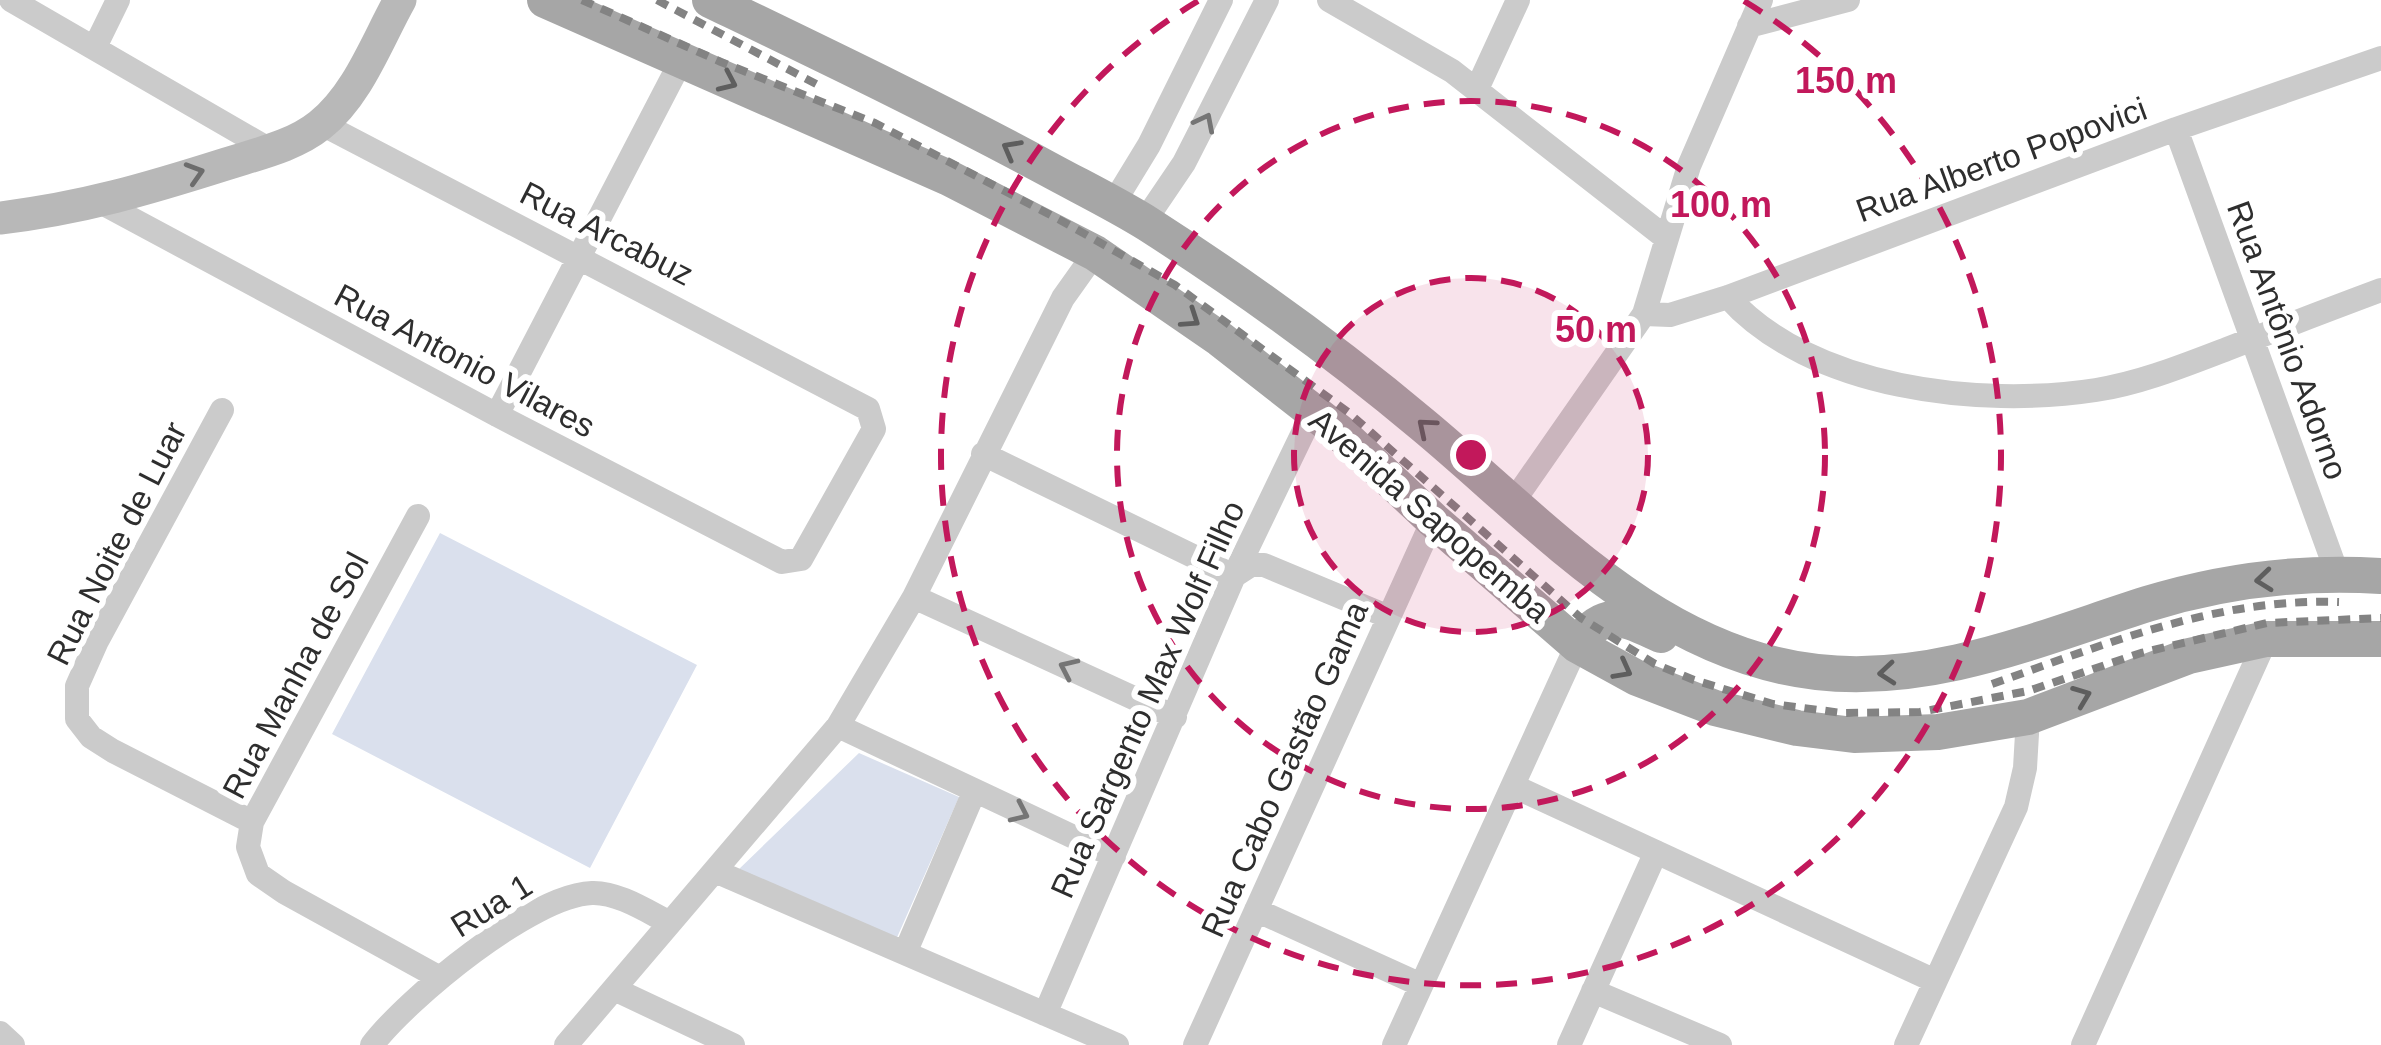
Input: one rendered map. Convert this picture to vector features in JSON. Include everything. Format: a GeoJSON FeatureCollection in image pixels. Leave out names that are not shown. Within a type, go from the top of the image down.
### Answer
{"type":"FeatureCollection","features":[{"type":"Feature","properties":{"kind":"main road","name":"Avenida Sapopemba"},"geometry":{"type":"LineString","coordinates":[[545,0],[949,178],[1095,254],[1220,339],[1313,412],[1577,645],[1636,678],[1696,701],[1797,728],[1854,735],[1917,733],[2028,717],[2189,656],[2266,639],[2381,639]]}},
{"type":"Feature","properties":{"kind":"main road","name":"Avenida Sapopemba"},"geometry":{"type":"LineString","coordinates":[[710,0],[930,104],[1129,213],[1277,310],[1420,422],[1623,593],[1693,636],[1758,661],[1862,676],[1918,670],[2030,645],[2152,603],[2245,582],[2337,573],[2381,576]]}},
{"type":"Feature","properties":{"kind":"main road"},"geometry":{"type":"LineString","coordinates":[[1095,254],[1101,229],[1129,213]]}},
{"type":"Feature","properties":{"kind":"main road"},"geometry":{"type":"LineString","coordinates":[[1577,645],[1589,628],[1607,618],[1678,641],[1693,636]]}},
{"type":"Feature","properties":{"kind":"street"},"geometry":{"type":"LineString","coordinates":[[11,0],[270,150]]}},
{"type":"Feature","properties":{"kind":"street"},"geometry":{"type":"LineString","coordinates":[[95,47],[118,0]]}},
{"type":"Feature","properties":{"kind":"street"},"geometry":{"type":"LineString","coordinates":[[0,218],[102,203],[270,150],[322,124],[348,95],[400,0]]}},
{"type":"Feature","properties":{"kind":"street"},"geometry":{"type":"LineString","coordinates":[[1129,213],[1149,146],[1221,0]]}},
{"type":"Feature","properties":{"kind":"street"},"geometry":{"type":"LineString","coordinates":[[1129,213],[1184,163],[1267,0]]}},
{"type":"Feature","properties":{"kind":"street"},"geometry":{"type":"LineString","coordinates":[[1329,0],[1477,89],[1666,238]]}},
{"type":"Feature","properties":{"kind":"street"},"geometry":{"type":"LineString","coordinates":[[1477,89],[1518,0]]}},
{"type":"Feature","properties":{"kind":"street"},"geometry":{"type":"LineString","coordinates":[[1513,502],[1644,314],[1689,166],[1761,0]]}},
{"type":"Feature","properties":{"kind":"street"},"geometry":{"type":"LineString","coordinates":[[1749,26],[1848,0]]}},
{"type":"Feature","properties":{"kind":"street","name":"Rua Alberto Popovici"},"geometry":{"type":"LineString","coordinates":[[1644,314],[1670,315],[1728,296],[2381,58]]}},
{"type":"Feature","properties":{"kind":"street"},"geometry":{"type":"LineString","coordinates":[[496,415],[682,61]]}},
{"type":"Feature","properties":{"kind":"street","name":"Rua Arcabuz"},"geometry":{"type":"LineString","coordinates":[[322,124],[861,402],[874,429],[801,559]]}},
{"type":"Feature","properties":{"kind":"street","name":"Rua Antônio Adorno"},"geometry":{"type":"LineString","coordinates":[[2176,129],[2337,573]]}},
{"type":"Feature","properties":{"kind":"street","name":"Rua Antonio Vilares"},"geometry":{"type":"LineString","coordinates":[[102,203],[782,562],[801,559]]}},
{"type":"Feature","properties":{"kind":"street"},"geometry":{"type":"LineString","coordinates":[[566,1045],[838,726],[914,597],[1064,298],[1095,254]]}},
{"type":"Feature","properties":{"kind":"street"},"geometry":{"type":"LineString","coordinates":[[1728,296],[1745,316],[1770,333],[1861,378],[1897,387],[1975,394],[2097,390],[2163,373],[2381,290]]}},
{"type":"Feature","properties":{"kind":"street","name":"Rua Noite de Luar"},"geometry":{"type":"LineString","coordinates":[[222,410],[97,641],[77,686],[77,719],[91,737],[113,751],[252,822]]}},
{"type":"Feature","properties":{"kind":"street","name":"Rua Sargento Max Wolf Filho"},"geometry":{"type":"LineString","coordinates":[[1045,1014],[1234,576],[1313,412]]}},
{"type":"Feature","properties":{"kind":"street"},"geometry":{"type":"LineString","coordinates":[[982,454],[1234,576],[1251,565],[1264,565],[1389,617]]}},
{"type":"Feature","properties":{"kind":"street","name":"Rua Manha de Sol"},"geometry":{"type":"LineString","coordinates":[[418,516],[252,822],[248,847],[258,874],[284,892],[440,978]]}},
{"type":"Feature","properties":{"kind":"street","name":"Rua Cabo Gastão Gama"},"geometry":{"type":"LineString","coordinates":[[1196,1045],[1433,520]]}},
{"type":"Feature","properties":{"kind":"street"},"geometry":{"type":"LineString","coordinates":[[914,597],[1175,717]]}},
{"type":"Feature","properties":{"kind":"street"},"geometry":{"type":"LineString","coordinates":[[2084,1045],[2266,639]]}},
{"type":"Feature","properties":{"kind":"street"},"geometry":{"type":"LineString","coordinates":[[1394,1045],[1577,645]]}},
{"type":"Feature","properties":{"kind":"street"},"geometry":{"type":"LineString","coordinates":[[1906,1045],[2016,807],[2025,768],[2028,717]]}},
{"type":"Feature","properties":{"kind":"street"},"geometry":{"type":"LineString","coordinates":[[838,726],[1114,856]]}},
{"type":"Feature","properties":{"kind":"street"},"geometry":{"type":"LineString","coordinates":[[1513,786],[1935,981]]}},
{"type":"Feature","properties":{"kind":"street"},"geometry":{"type":"LineString","coordinates":[[904,953],[974,792]]}},
{"type":"Feature","properties":{"kind":"street"},"geometry":{"type":"LineString","coordinates":[[1569,1045],[1656,852]]}},
{"type":"Feature","properties":{"kind":"street"},"geometry":{"type":"LineString","coordinates":[[715,871],[1117,1045]]}},
{"type":"Feature","properties":{"kind":"street","name":"Rua 1"},"geometry":{"type":"LineString","coordinates":[[372,1045],[389,1022],[440,978],[548,904],[593,893],[618,898],[670,923]]}},
{"type":"Feature","properties":{"kind":"street"},"geometry":{"type":"LineString","coordinates":[[1256,910],[1421,986]]}},
{"type":"Feature","properties":{"kind":"street"},"geometry":{"type":"LineString","coordinates":[[614,989],[734,1045]]}},
{"type":"Feature","properties":{"kind":"street"},"geometry":{"type":"LineString","coordinates":[[1593,991],[1720,1045]]}},
{"type":"Feature","properties":{"kind":"street"},"geometry":{"type":"LineString","coordinates":[[0,1033],[13,1045]]}},
{"type":"Feature","properties":{"kind":"shaded area"},"geometry":{"type":"Polygon","coordinates":[[[440,533],[697,665],[590,868],[332,734],[440,533]]]}},
{"type":"Feature","properties":{"kind":"shaded area"},"geometry":{"type":"Polygon","coordinates":[[[859,753],[959,797],[895,942],[737,871],[859,753]]]}},
{"type":"Feature","properties":{"kind":"railway"},"geometry":{"type":"LineString","coordinates":[[582,0],[875,123],[1175,285],[1348,412],[1581,618],[1655,664],[1694,680],[1773,704],[1842,713],[1920,712],[2028,691],[2141,653],[2267,623],[2381,618]]}},
{"type":"Feature","properties":{"kind":"railway"},"geometry":{"type":"LineString","coordinates":[[657,0],[818,85]]}},
{"type":"Feature","properties":{"kind":"railway"},"geometry":{"type":"LineString","coordinates":[[1992,684],[2162,626],[2249,608],[2339,602]]}}]}
